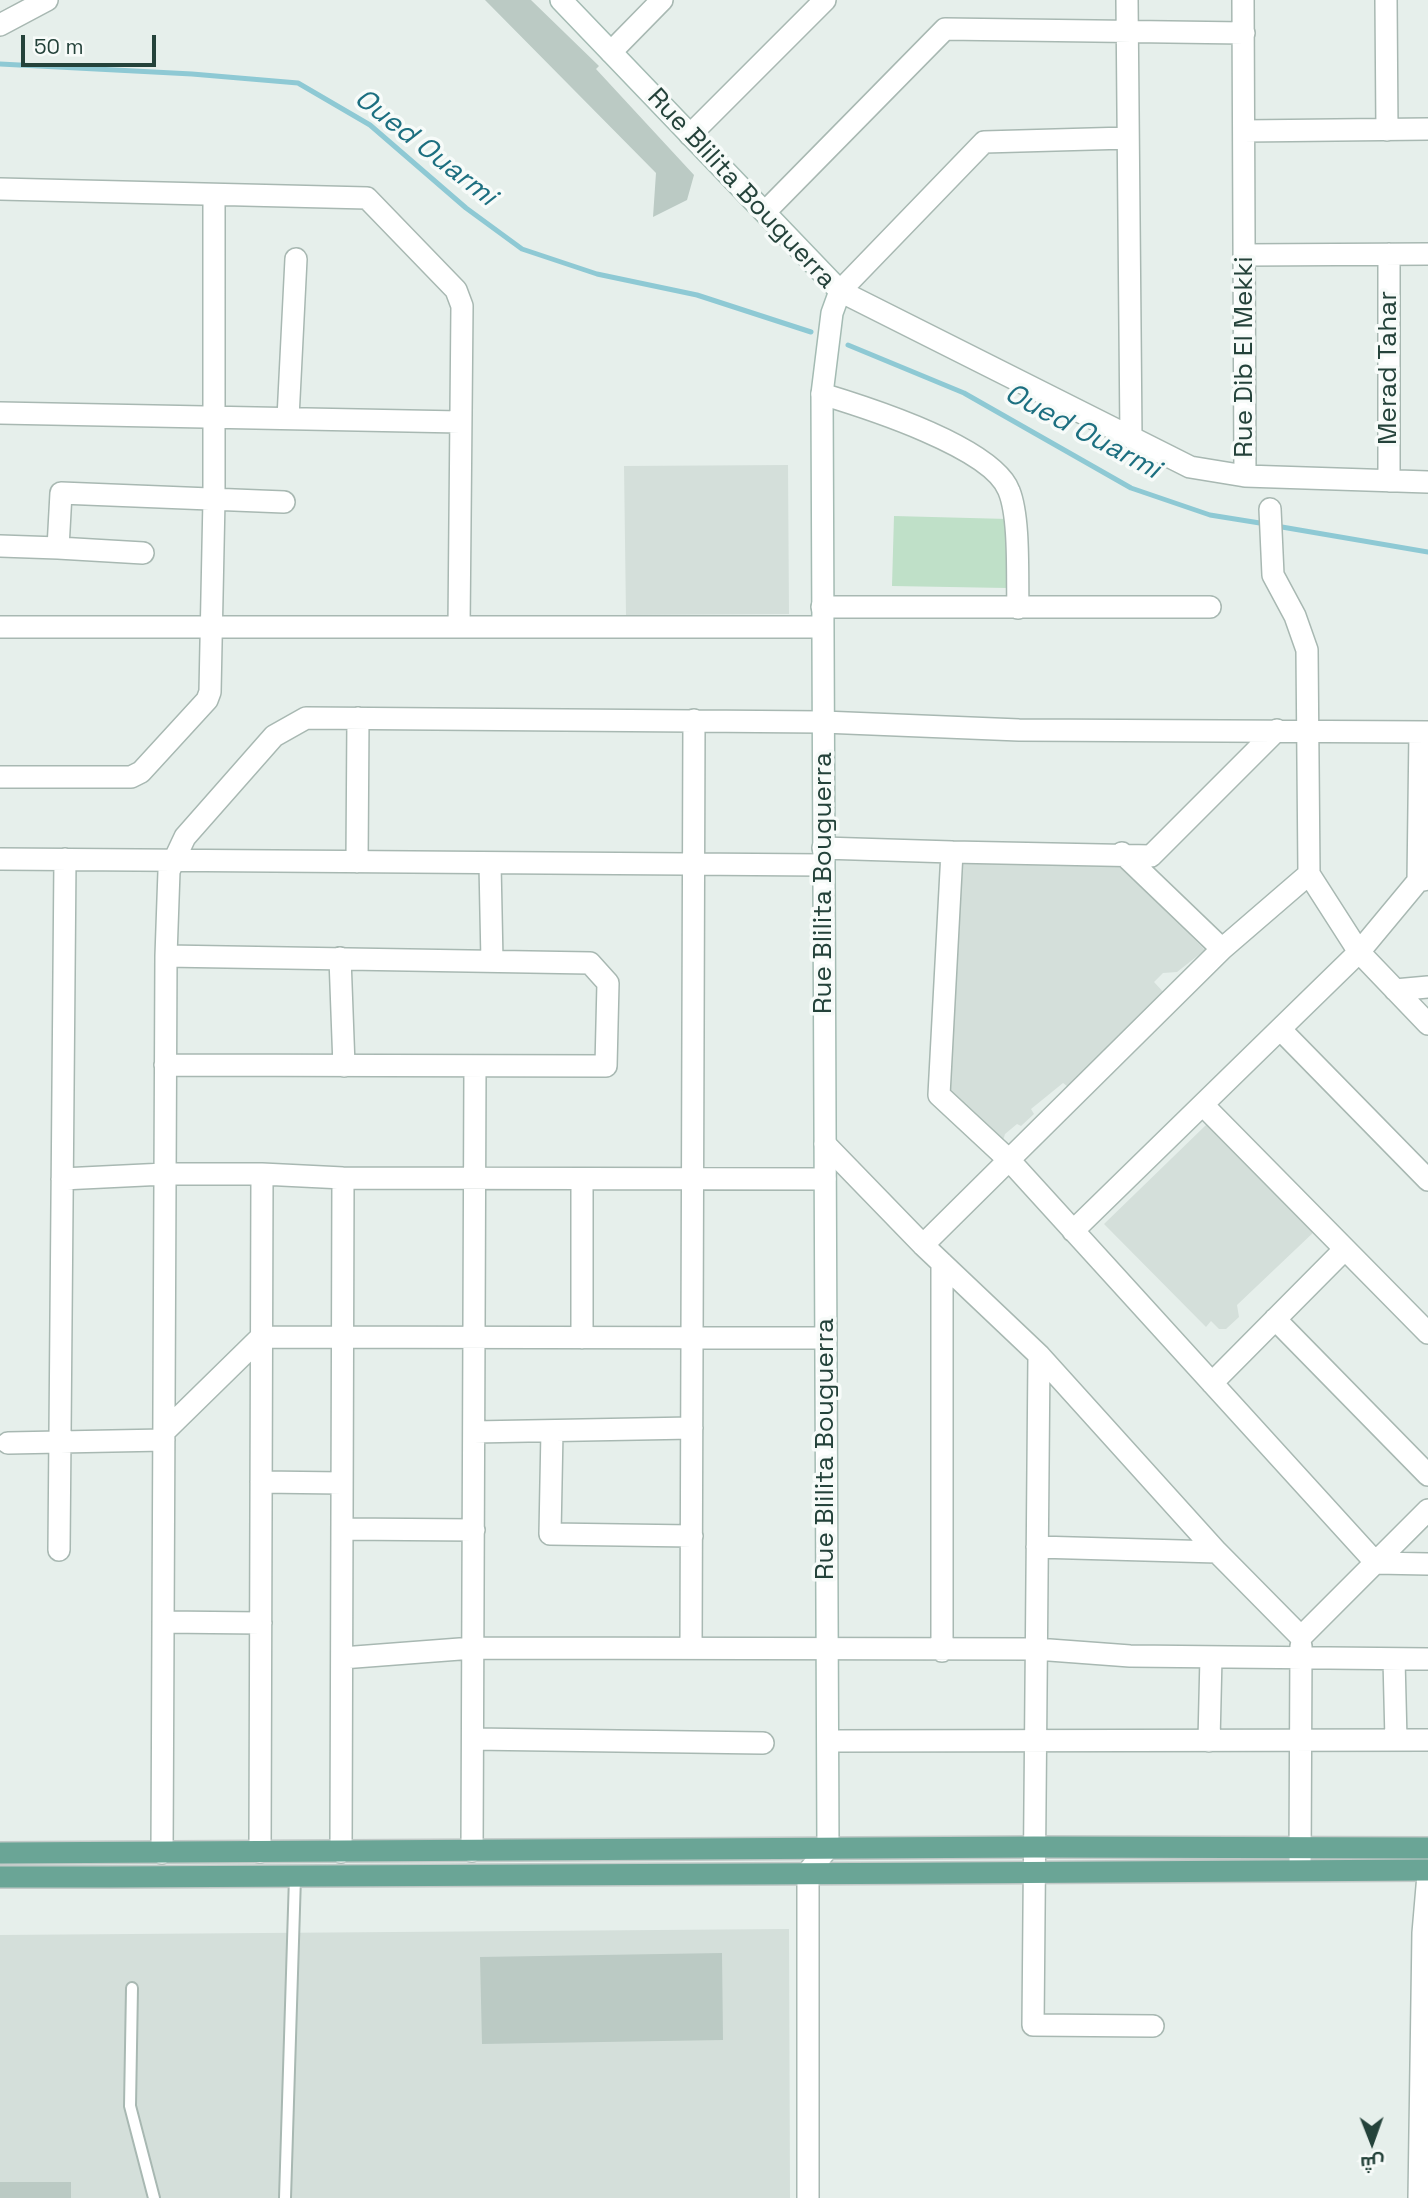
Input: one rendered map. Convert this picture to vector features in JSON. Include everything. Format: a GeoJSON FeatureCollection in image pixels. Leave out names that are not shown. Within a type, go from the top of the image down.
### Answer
{"type":"FeatureCollection","features":[{"type":"Feature","properties":{"kind":"main road"},"geometry":{"type":"LineString","coordinates":[[0,1853],[1034,1847],[1428,1848]]}},
{"type":"Feature","properties":{"kind":"main road"},"geometry":{"type":"LineString","coordinates":[[0,1877],[1428,1870]]}},
{"type":"Feature","properties":{"kind":"street"},"geometry":{"type":"LineString","coordinates":[[0,25],[47,0]]}},
{"type":"Feature","properties":{"kind":"street","name":"Rue Blilita Bouguerra"},"geometry":{"type":"LineString","coordinates":[[561,0],[840,291],[832,313],[822,394],[828,1848]]}},
{"type":"Feature","properties":{"kind":"street"},"geometry":{"type":"LineString","coordinates":[[611,52],[662,0]]}},
{"type":"Feature","properties":{"kind":"street"},"geometry":{"type":"LineString","coordinates":[[690,135],[825,0]]}},
{"type":"Feature","properties":{"kind":"street"},"geometry":{"type":"LineString","coordinates":[[1126,0],[1130,437]]}},
{"type":"Feature","properties":{"kind":"street","name":"Rue Dib El Mekki"},"geometry":{"type":"LineString","coordinates":[[840,291],[1190,467],[1245,476],[1243,0]]}},
{"type":"Feature","properties":{"kind":"street"},"geometry":{"type":"LineString","coordinates":[[1387,0],[1387,130]]}},
{"type":"Feature","properties":{"kind":"street"},"geometry":{"type":"LineString","coordinates":[[765,212],[945,29],[1244,33]]}},
{"type":"Feature","properties":{"kind":"street"},"geometry":{"type":"LineString","coordinates":[[1244,131],[1428,129]]}},
{"type":"Feature","properties":{"kind":"street"},"geometry":{"type":"LineString","coordinates":[[840,291],[984,142],[1128,138]]}},
{"type":"Feature","properties":{"kind":"street"},"geometry":{"type":"LineString","coordinates":[[0,189],[367,198],[456,290],[462,306],[459,627]]}},
{"type":"Feature","properties":{"kind":"street"},"geometry":{"type":"LineString","coordinates":[[0,777],[120,778],[141,772],[206,700],[210,692],[213,626],[214,195]]}},
{"type":"Feature","properties":{"kind":"street","name":"Merad Tahar"},"geometry":{"type":"LineString","coordinates":[[1389,254],[1389,481]]}},
{"type":"Feature","properties":{"kind":"street"},"geometry":{"type":"LineString","coordinates":[[1244,255],[1428,254]]}},
{"type":"Feature","properties":{"kind":"street"},"geometry":{"type":"LineString","coordinates":[[289,418],[296,259]]}},
{"type":"Feature","properties":{"kind":"street"},"geometry":{"type":"LineString","coordinates":[[822,394],[893,416],[961,449],[1003,479],[1013,504],[1018,608]]}},
{"type":"Feature","properties":{"kind":"street"},"geometry":{"type":"LineString","coordinates":[[0,413],[460,422]]}},
{"type":"Feature","properties":{"kind":"street"},"geometry":{"type":"LineString","coordinates":[[1245,476],[1428,482]]}},
{"type":"Feature","properties":{"kind":"street"},"geometry":{"type":"LineString","coordinates":[[58,548],[61,493],[284,502]]}},
{"type":"Feature","properties":{"kind":"street"},"geometry":{"type":"LineString","coordinates":[[1270,509],[1273,575],[1295,616],[1307,650],[1309,874],[1359,952],[1428,1024]]}},
{"type":"Feature","properties":{"kind":"street"},"geometry":{"type":"LineString","coordinates":[[0,546],[143,553]]}},
{"type":"Feature","properties":{"kind":"street"},"geometry":{"type":"LineString","coordinates":[[0,627],[459,627],[822,617],[1018,608],[1210,607]]}},
{"type":"Feature","properties":{"kind":"street"},"geometry":{"type":"LineString","coordinates":[[162,1853],[165,1065],[169,871],[185,836],[274,736],[306,718],[823,722],[1019,730],[1424,732],[1423,880],[1359,952],[1073,1231]]}},
{"type":"Feature","properties":{"kind":"street"},"geometry":{"type":"LineString","coordinates":[[357,862],[358,718]]}},
{"type":"Feature","properties":{"kind":"street"},"geometry":{"type":"LineString","coordinates":[[691,1648],[694,720]]}},
{"type":"Feature","properties":{"kind":"street"},"geometry":{"type":"LineString","coordinates":[[1144,862],[1277,730]]}},
{"type":"Feature","properties":{"kind":"street"},"geometry":{"type":"LineString","coordinates":[[952,852],[939,1095],[1010,1161],[1376,1563],[1428,1564]]}},
{"type":"Feature","properties":{"kind":"street"},"geometry":{"type":"LineString","coordinates":[[0,859],[694,867],[823,857],[952,852],[1122,853],[1144,862],[1222,948]]}},
{"type":"Feature","properties":{"kind":"street"},"geometry":{"type":"LineString","coordinates":[[59,1550],[65,859]]}},
{"type":"Feature","properties":{"kind":"street"},"geometry":{"type":"LineString","coordinates":[[490,864],[492,961]]}},
{"type":"Feature","properties":{"kind":"street"},"geometry":{"type":"LineString","coordinates":[[923,1245],[1222,948],[1309,874]]}},
{"type":"Feature","properties":{"kind":"street"},"geometry":{"type":"LineString","coordinates":[[165,1065],[606,1066],[608,983],[590,962],[166,956]]}},
{"type":"Feature","properties":{"kind":"street"},"geometry":{"type":"LineString","coordinates":[[340,958],[344,1066]]}},
{"type":"Feature","properties":{"kind":"street"},"geometry":{"type":"LineString","coordinates":[[1395,990],[1428,987]]}},
{"type":"Feature","properties":{"kind":"street"},"geometry":{"type":"LineString","coordinates":[[1280,1030],[1425,1171]]}},
{"type":"Feature","properties":{"kind":"street"},"geometry":{"type":"LineString","coordinates":[[472,1851],[475,1066]]}},
{"type":"Feature","properties":{"kind":"street"},"geometry":{"type":"LineString","coordinates":[[1203,1105],[1428,1333]]}},
{"type":"Feature","properties":{"kind":"street"},"geometry":{"type":"LineString","coordinates":[[825,1144],[923,1245],[1038,1354],[1217,1552],[1301,1637],[1303,1741],[1300,1870]]}},
{"type":"Feature","properties":{"kind":"street"},"geometry":{"type":"LineString","coordinates":[[62,1179],[165,1174],[262,1174],[343,1178],[825,1179]]}},
{"type":"Feature","properties":{"kind":"street"},"geometry":{"type":"LineString","coordinates":[[260,1852],[262,1174]]}},
{"type":"Feature","properties":{"kind":"street"},"geometry":{"type":"LineString","coordinates":[[341,1852],[343,1178]]}},
{"type":"Feature","properties":{"kind":"street"},"geometry":{"type":"LineString","coordinates":[[582,1338],[583,1179]]}},
{"type":"Feature","properties":{"kind":"street"},"geometry":{"type":"LineString","coordinates":[[1212,1383],[1345,1249]]}},
{"type":"Feature","properties":{"kind":"street"},"geometry":{"type":"LineString","coordinates":[[942,1263],[942,1651]]}},
{"type":"Feature","properties":{"kind":"street"},"geometry":{"type":"LineString","coordinates":[[1275,1319],[1428,1475]]}},
{"type":"Feature","properties":{"kind":"street"},"geometry":{"type":"LineString","coordinates":[[8,1443],[60,1443],[164,1436],[261,1337],[826,1338]]}},
{"type":"Feature","properties":{"kind":"street"},"geometry":{"type":"LineString","coordinates":[[1038,1354],[1033,2025],[1153,2026]]}},
{"type":"Feature","properties":{"kind":"street"},"geometry":{"type":"LineString","coordinates":[[474,1432],[692,1428]]}},
{"type":"Feature","properties":{"kind":"street"},"geometry":{"type":"LineString","coordinates":[[552,1431],[550,1534],[692,1536]]}},
{"type":"Feature","properties":{"kind":"street"},"geometry":{"type":"LineString","coordinates":[[261,1482],[342,1483]]}},
{"type":"Feature","properties":{"kind":"street"},"geometry":{"type":"LineString","coordinates":[[1301,1637],[1428,1510]]}},
{"type":"Feature","properties":{"kind":"street"},"geometry":{"type":"LineString","coordinates":[[342,1530],[474,1530]]}},
{"type":"Feature","properties":{"kind":"street"},"geometry":{"type":"LineString","coordinates":[[1037,1547],[1217,1552]]}},
{"type":"Feature","properties":{"kind":"street"},"geometry":{"type":"LineString","coordinates":[[163,1622],[261,1623]]}},
{"type":"Feature","properties":{"kind":"street"},"geometry":{"type":"LineString","coordinates":[[342,1658],[473,1648],[691,1648],[1036,1650],[1302,1660],[1428,1659]]}},
{"type":"Feature","properties":{"kind":"street"},"geometry":{"type":"LineString","coordinates":[[1209,1741],[1211,1657]]}},
{"type":"Feature","properties":{"kind":"street"},"geometry":{"type":"LineString","coordinates":[[1394,1659],[1396,1740]]}},
{"type":"Feature","properties":{"kind":"street"},"geometry":{"type":"LineString","coordinates":[[473,1739],[763,1743]]}},
{"type":"Feature","properties":{"kind":"street"},"geometry":{"type":"LineString","coordinates":[[828,1741],[1428,1740]]}},
{"type":"Feature","properties":{"kind":"street"},"geometry":{"type":"LineString","coordinates":[[808,2198],[808,1872],[828,1848]]}},
{"type":"Feature","properties":{"kind":"street"},"geometry":{"type":"LineString","coordinates":[[1419,2198],[1423,1933],[1428,1875]]}},
{"type":"Feature","properties":{"kind":"lane"},"geometry":{"type":"LineString","coordinates":[[285,2198],[295,1877]]}},
{"type":"Feature","properties":{"kind":"lane"},"geometry":{"type":"LineString","coordinates":[[131,1988],[130,2106],[154,2198]]}},
{"type":"Feature","properties":{"kind":"shaded area"},"geometry":{"type":"Polygon","coordinates":[[[788,465],[789,614],[626,615],[624,466],[788,465]]]}},
{"type":"Feature","properties":{"kind":"shaded area"},"geometry":{"type":"Polygon","coordinates":[[[951,859],[1115,862],[1205,950],[1177,972],[1163,973],[1154,982],[1167,996],[1075,1092],[1063,1083],[1031,1109],[1034,1114],[1021,1126],[1017,1124],[1005,1134],[1002,1144],[950,1094],[951,859]]]}},
{"type":"Feature","properties":{"kind":"shaded area"},"geometry":{"type":"Polygon","coordinates":[[[1206,1125],[1216,1125],[1316,1230],[1237,1305],[1239,1317],[1226,1329],[1219,1329],[1211,1321],[1206,1327],[1104,1224],[1206,1125]]]}},
{"type":"Feature","properties":{"kind":"shaded area"},"geometry":{"type":"Polygon","coordinates":[[[789,1929],[790,2198],[0,2198],[0,1935],[789,1929]]]}},
{"type":"Feature","properties":{"kind":"green space"},"geometry":{"type":"Polygon","coordinates":[[[894,516],[1008,519],[1007,588],[892,586],[894,516]]]}},
{"type":"Feature","properties":{"kind":"building"},"geometry":{"type":"Polygon","coordinates":[[[485,0],[531,0],[599,66],[596,69],[694,175],[687,200],[653,217],[656,173],[485,0]]]}},
{"type":"Feature","properties":{"kind":"building"},"geometry":{"type":"Polygon","coordinates":[[[722,1953],[723,2040],[482,2044],[480,1957],[722,1953]]]}},
{"type":"Feature","properties":{"kind":"building"},"geometry":{"type":"Polygon","coordinates":[[[0,2182],[71,2182],[71,2198],[0,2198],[0,2182]]]}},
{"type":"Feature","properties":{"kind":"waterway","name":"Oued Ouarmi"},"geometry":{"type":"LineString","coordinates":[[0,64],[192,74],[298,83],[370,125],[466,208],[522,249],[597,274],[697,295],[811,332]]}},
{"type":"Feature","properties":{"kind":"waterway","name":"Oued Ouarmi"},"geometry":{"type":"LineString","coordinates":[[848,345],[964,393],[1131,488],[1210,515],[1266,524]]}},
{"type":"Feature","properties":{"kind":"waterway","name":"Oued Ouarmi"},"geometry":{"type":"LineString","coordinates":[[1276,526],[1428,552]]}}]}
